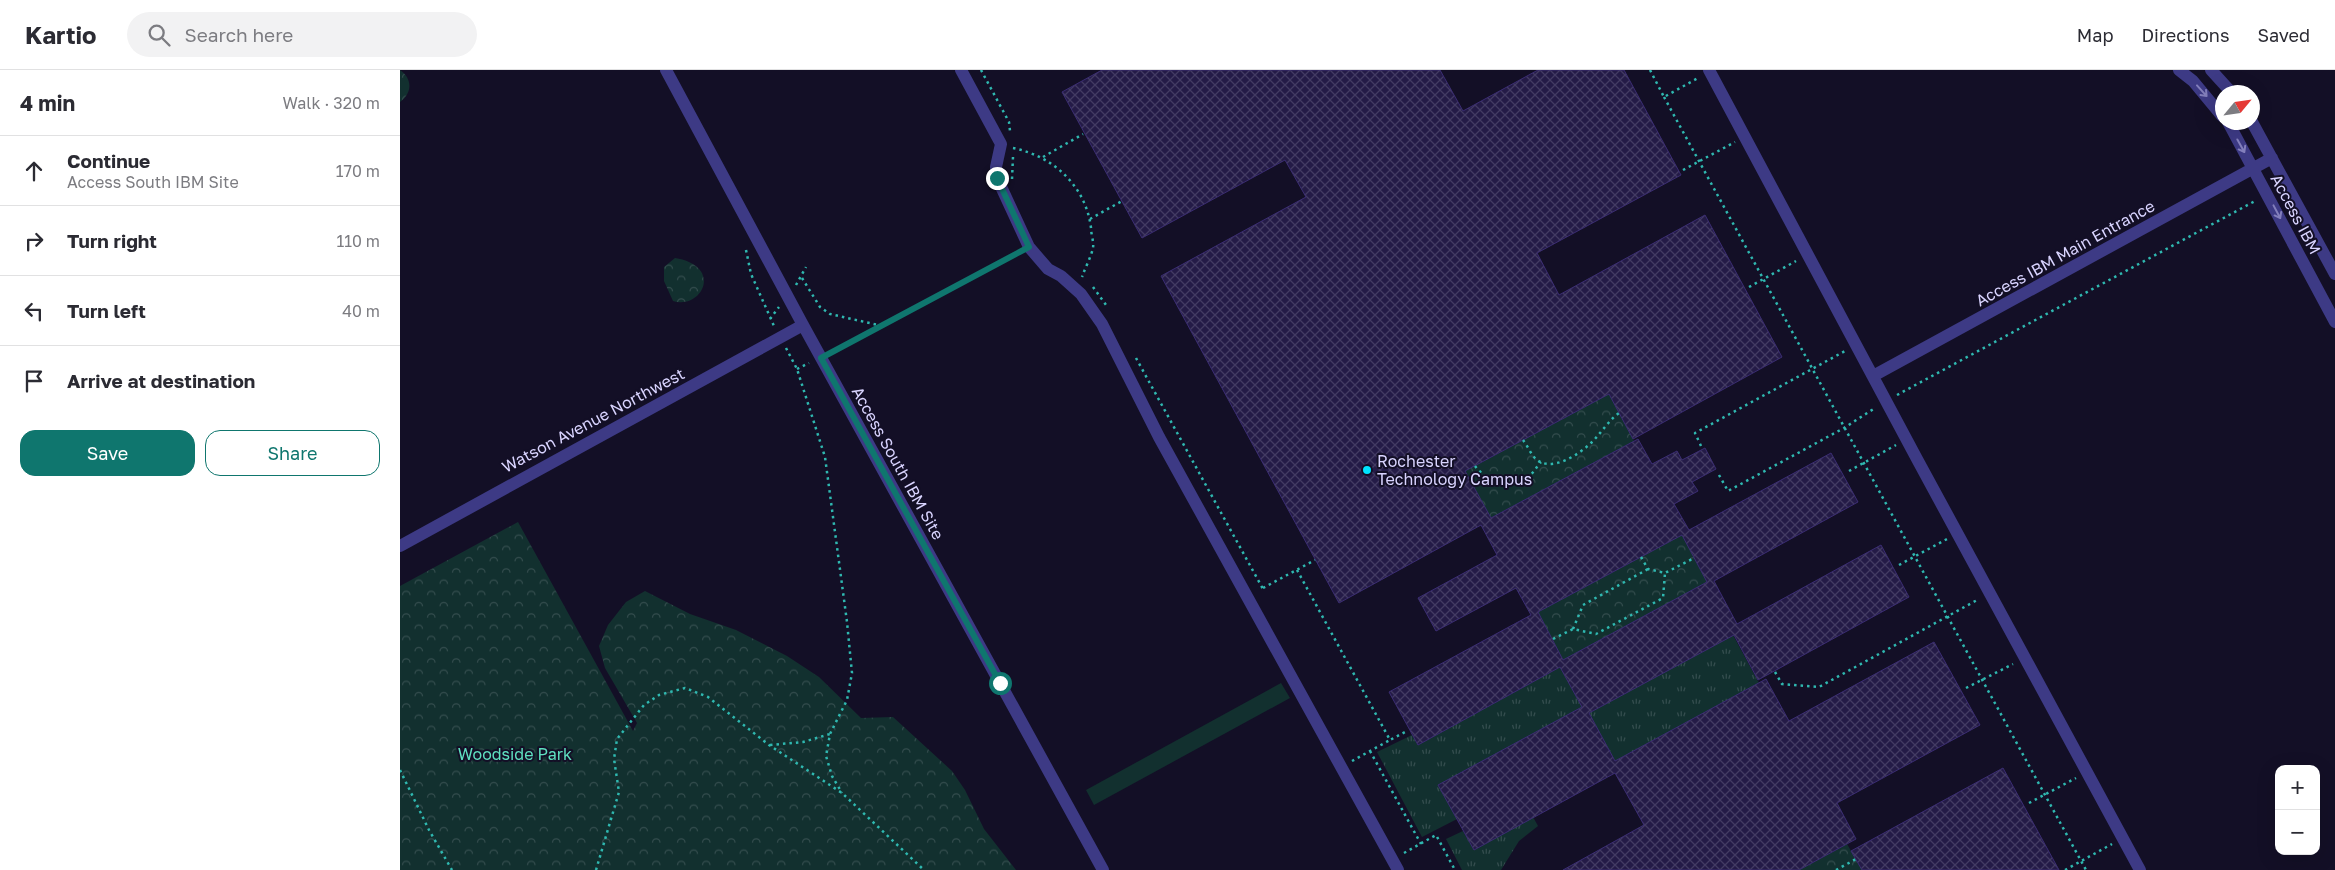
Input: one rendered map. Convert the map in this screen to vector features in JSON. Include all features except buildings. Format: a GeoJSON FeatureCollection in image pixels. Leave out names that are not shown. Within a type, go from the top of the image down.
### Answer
{"type":"FeatureCollection","features":[{"type":"Feature","properties":{"kind":"street","name":"Access South IBM Site"},"geometry":{"type":"LineString","coordinates":[[666,70],[821,358],[1103,870]]}},
{"type":"Feature","properties":{"kind":"street"},"geometry":{"type":"LineString","coordinates":[[961,70],[1001,144],[996,167],[997,178],[1029,247],[1048,269],[1061,276],[1084,298],[1102,324],[1159,437],[1398,870]]}},
{"type":"Feature","properties":{"kind":"street"},"geometry":{"type":"LineString","coordinates":[[2179,70],[2193,81],[2215,108]]}},
{"type":"Feature","properties":{"kind":"street"},"geometry":{"type":"LineString","coordinates":[[2210,70],[2224,85]]}},
{"type":"Feature","properties":{"kind":"street"},"geometry":{"type":"LineString","coordinates":[[1710,71],[2140,870]]}},
{"type":"Feature","properties":{"kind":"street","name":"Access IBM"},"geometry":{"type":"LineString","coordinates":[[2232,130],[2335,322]]}},
{"type":"Feature","properties":{"kind":"street","name":"Access IBM"},"geometry":{"type":"LineString","coordinates":[[2256,130],[2335,274]]}},
{"type":"Feature","properties":{"kind":"street","name":"Access IBM Main Entrance"},"geometry":{"type":"LineString","coordinates":[[1873,376],[2272,158]]}},
{"type":"Feature","properties":{"kind":"street","name":"Watson Avenue Northwest"},"geometry":{"type":"LineString","coordinates":[[400,546],[803,325]]}},
{"type":"Feature","properties":{"kind":"path"},"geometry":{"type":"LineString","coordinates":[[982,70],[1009,122],[1012,139]]}},
{"type":"Feature","properties":{"kind":"path"},"geometry":{"type":"LineString","coordinates":[[1650,70],[2086,870]]}},
{"type":"Feature","properties":{"kind":"path"},"geometry":{"type":"LineString","coordinates":[[1664,97],[1710,71]]}},
{"type":"Feature","properties":{"kind":"path"},"geometry":{"type":"LineString","coordinates":[[1073,289],[1082,277],[1093,247],[1090,219],[1083,198],[1066,174],[1043,157],[1083,134]]}},
{"type":"Feature","properties":{"kind":"path"},"geometry":{"type":"LineString","coordinates":[[1683,170],[1744,136]]}},
{"type":"Feature","properties":{"kind":"path"},"geometry":{"type":"LineString","coordinates":[[1013,147],[1014,185]]}},
{"type":"Feature","properties":{"kind":"path"},"geometry":{"type":"LineString","coordinates":[[1719,475],[1728,491],[1844,428],[1886,401],[2267,194]]}},
{"type":"Feature","properties":{"kind":"path"},"geometry":{"type":"LineString","coordinates":[[1090,219],[1122,202]]}},
{"type":"Feature","properties":{"kind":"path"},"geometry":{"type":"LineString","coordinates":[[797,369],[1029,247]]}},
{"type":"Feature","properties":{"kind":"path"},"geometry":{"type":"LineString","coordinates":[[747,251],[751,274],[770,319],[797,369],[825,457],[852,673],[847,700],[830,734],[826,756],[832,776],[842,793]]}},
{"type":"Feature","properties":{"kind":"path"},"geometry":{"type":"LineString","coordinates":[[1749,287],[1809,254]]}},
{"type":"Feature","properties":{"kind":"path"},"geometry":{"type":"LineString","coordinates":[[806,267],[802,278],[820,307],[830,314],[880,325]]}},
{"type":"Feature","properties":{"kind":"path"},"geometry":{"type":"LineString","coordinates":[[1106,305],[1111,313]]}},
{"type":"Feature","properties":{"kind":"path"},"geometry":{"type":"LineString","coordinates":[[1701,446],[1695,433],[1856,345]]}},
{"type":"Feature","properties":{"kind":"path"},"geometry":{"type":"LineString","coordinates":[[1134,354],[1263,589]]}},
{"type":"Feature","properties":{"kind":"path"},"geometry":{"type":"LineString","coordinates":[[1523,440],[1534,458],[1541,462],[1559,462],[1570,458],[1593,441],[1609,420],[1619,413]]}},
{"type":"Feature","properties":{"kind":"path"},"geometry":{"type":"LineString","coordinates":[[1475,466],[1488,479],[1505,483],[1528,477],[1541,462]]}},
{"type":"Feature","properties":{"kind":"path"},"geometry":{"type":"LineString","coordinates":[[1849,471],[1864,463]]}},
{"type":"Feature","properties":{"kind":"path"},"geometry":{"type":"LineString","coordinates":[[1899,565],[1958,532]]}},
{"type":"Feature","properties":{"kind":"path"},"geometry":{"type":"LineString","coordinates":[[1641,557],[1648,569]]}},
{"type":"Feature","properties":{"kind":"path"},"geometry":{"type":"LineString","coordinates":[[1573,629],[1583,605],[1648,569],[1665,573],[1694,558]]}},
{"type":"Feature","properties":{"kind":"path"},"geometry":{"type":"LineString","coordinates":[[1248,597],[1315,560]]}},
{"type":"Feature","properties":{"kind":"path"},"geometry":{"type":"LineString","coordinates":[[1297,570],[1390,740]]}},
{"type":"Feature","properties":{"kind":"path"},"geometry":{"type":"LineString","coordinates":[[1553,639],[1573,629],[1596,634],[1663,598],[1665,573]]}},
{"type":"Feature","properties":{"kind":"path"},"geometry":{"type":"LineString","coordinates":[[1775,672],[1782,684],[1819,687],[1947,618]]}},
{"type":"Feature","properties":{"kind":"path"},"geometry":{"type":"LineString","coordinates":[[1966,688],[2026,658]]}},
{"type":"Feature","properties":{"kind":"path"},"geometry":{"type":"LineString","coordinates":[[596,870],[619,792],[614,759],[617,739],[644,705],[659,695],[685,688],[708,697],[769,745],[842,793],[924,870]]}},
{"type":"Feature","properties":{"kind":"path"},"geometry":{"type":"LineString","coordinates":[[1341,767],[1407,731]]}},
{"type":"Feature","properties":{"kind":"path"},"geometry":{"type":"LineString","coordinates":[[769,745],[803,742],[830,734]]}},
{"type":"Feature","properties":{"kind":"path"},"geometry":{"type":"LineString","coordinates":[[1370,751],[1421,844],[1436,836],[1455,870]]}},
{"type":"Feature","properties":{"kind":"path"},"geometry":{"type":"LineString","coordinates":[[400,770],[429,830],[452,870]]}},
{"type":"Feature","properties":{"kind":"path"},"geometry":{"type":"LineString","coordinates":[[2029,803],[2087,772]]}},
{"type":"Feature","properties":{"kind":"path"},"geometry":{"type":"LineString","coordinates":[[2065,870],[2123,838]]}},
{"type":"Feature","properties":{"kind":"path"},"geometry":{"type":"LineString","coordinates":[[1836,870],[1856,859]]}},
{"type":"Feature","properties":{"kind":"green space"},"geometry":{"type":"Polygon","coordinates":[[[400,70],[409,82],[409,90],[400,102],[400,70]]]}},
{"type":"Feature","properties":{"kind":"green space"},"geometry":{"type":"Polygon","coordinates":[[[675,258],[690,263],[699,269],[704,277],[703,286],[699,293],[692,299],[683,302],[673,301],[664,281],[664,267],[675,258]]]}},
{"type":"Feature","properties":{"kind":"green space"},"geometry":{"type":"Polygon","coordinates":[[[1609,394],[1634,441],[1491,518],[1465,471],[1609,394]]]}},
{"type":"Feature","properties":{"kind":"green space","name":"Woodside Park"},"geometry":{"type":"Polygon","coordinates":[[[518,522],[633,731],[637,723],[605,668],[599,646],[608,625],[626,602],[645,591],[690,614],[736,630],[787,656],[819,677],[861,718],[893,717],[952,771],[965,790],[984,829],[1016,870],[400,870],[400,586],[518,522]]]}},
{"type":"Feature","properties":{"kind":"green space"},"geometry":{"type":"Polygon","coordinates":[[[1682,535],[1707,582],[1563,660],[1538,612],[1682,535]]]}},
{"type":"Feature","properties":{"kind":"green space"},"geometry":{"type":"Polygon","coordinates":[[[1733,635],[1759,683],[1615,761],[1589,713],[1733,635]]]}},
{"type":"Feature","properties":{"kind":"green space"},"geometry":{"type":"Polygon","coordinates":[[[1560,667],[1582,707],[1457,819],[1422,837],[1377,752],[1412,735],[1418,745],[1560,667]]]}},
{"type":"Feature","properties":{"kind":"green space"},"geometry":{"type":"Polygon","coordinates":[[[1281,683],[1290,698],[1094,805],[1086,790],[1281,683]]]}},
{"type":"Feature","properties":{"kind":"green space"},"geometry":{"type":"Polygon","coordinates":[[[1533,817],[1538,826],[1519,841],[1501,870],[1462,870],[1446,839],[1463,831],[1474,850],[1533,817]]]}},
{"type":"Feature","properties":{"kind":"green space"},"geometry":{"type":"Polygon","coordinates":[[[1847,844],[1862,870],[1799,870],[1847,844]]]}},
{"type":"Feature","properties":{"kind":"place","name":"Rochester Technology Campus"},"geometry":{"type":"Point","coordinates":[1367,470]}},
{"type":"Feature","properties":{"kind":"route"},"geometry":{"type":"LineString","coordinates":[[997,178],[1017,225],[1029,247],[821,358],[1000,683]]}}]}
